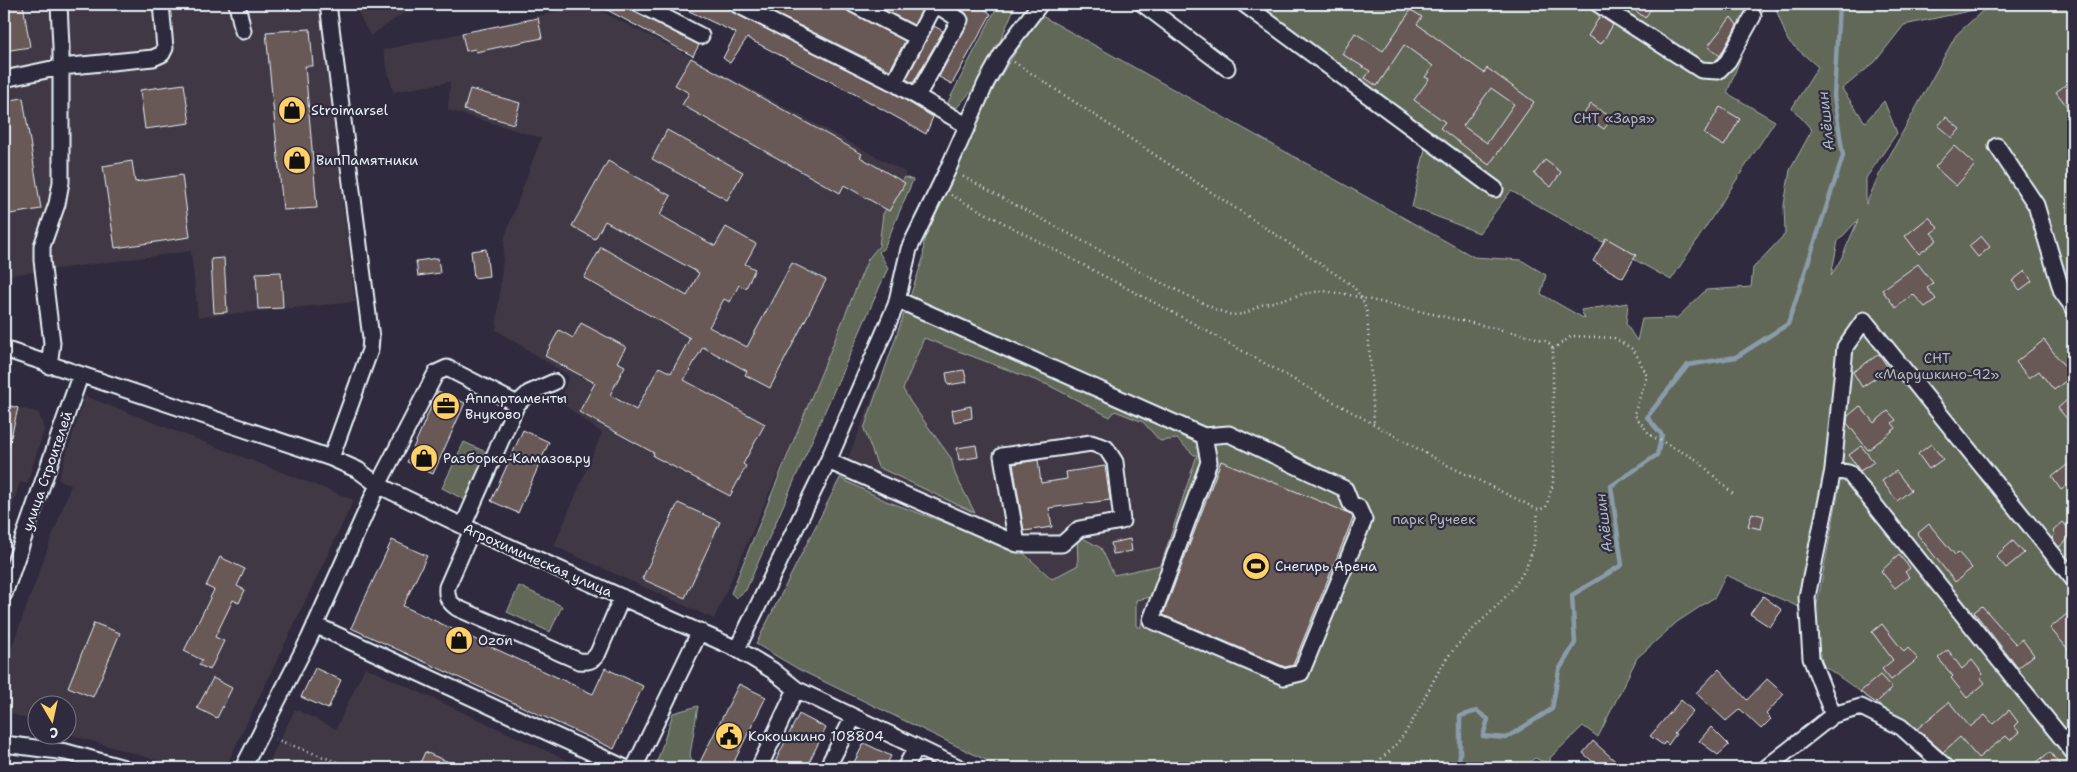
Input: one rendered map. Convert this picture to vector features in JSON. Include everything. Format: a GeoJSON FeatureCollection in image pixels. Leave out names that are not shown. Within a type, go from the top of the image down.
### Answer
{"type":"FeatureCollection","features":[{"type":"Feature","properties":{"kind":"street"},"geometry":{"type":"LineString","coordinates":[[49,366],[52,343],[42,253],[48,227],[57,204],[61,182],[59,4]]}},
{"type":"Feature","properties":{"kind":"street"},"geometry":{"type":"LineString","coordinates":[[4,79],[61,67],[153,58],[162,54],[165,48],[161,4]]}},
{"type":"Feature","properties":{"kind":"street"},"geometry":{"type":"LineString","coordinates":[[237,4],[243,31]]}},
{"type":"Feature","properties":{"kind":"street"},"geometry":{"type":"LineString","coordinates":[[328,4],[371,338],[370,350],[331,458]]}},
{"type":"Feature","properties":{"kind":"street"},"geometry":{"type":"LineString","coordinates":[[639,4],[701,36]]}},
{"type":"Feature","properties":{"kind":"street"},"geometry":{"type":"LineString","coordinates":[[736,4],[894,83],[968,126]]}},
{"type":"Feature","properties":{"kind":"street"},"geometry":{"type":"LineString","coordinates":[[853,4],[917,37]]}},
{"type":"Feature","properties":{"kind":"street"},"geometry":{"type":"LineString","coordinates":[[894,83],[935,4],[960,20],[917,96]]}},
{"type":"Feature","properties":{"kind":"street"},"geometry":{"type":"LineString","coordinates":[[737,649],[828,461],[898,300],[909,249],[968,126],[986,83],[1002,54],[1040,4]]}},
{"type":"Feature","properties":{"kind":"street"},"geometry":{"type":"LineString","coordinates":[[1143,4],[1226,68]]}},
{"type":"Feature","properties":{"kind":"street"},"geometry":{"type":"LineString","coordinates":[[1244,4],[1495,189]]}},
{"type":"Feature","properties":{"kind":"street"},"geometry":{"type":"LineString","coordinates":[[1598,4],[1702,70],[1718,71],[1728,61],[1753,16]]}},
{"type":"Feature","properties":{"kind":"street"},"geometry":{"type":"LineString","coordinates":[[1997,146],[2036,205],[2062,292],[2073,306]]}},
{"type":"Feature","properties":{"kind":"street"},"geometry":{"type":"LineString","coordinates":[[898,300],[1204,436],[1228,434],[1345,489],[1351,504],[1358,508],[1364,520],[1301,673],[1284,677],[1151,620],[1209,462],[1204,436]]}},
{"type":"Feature","properties":{"kind":"street"},"geometry":{"type":"LineString","coordinates":[[1833,715],[1811,658],[1806,597],[1833,470],[1845,347],[1864,320],[2073,579]]}},
{"type":"Feature","properties":{"kind":"street","name":"Агрохимическая улица"},"geometry":{"type":"LineString","coordinates":[[4,349],[49,366],[331,458],[358,470],[378,485],[468,528],[737,649],[772,670],[796,689],[960,768]]}},
{"type":"Feature","properties":{"kind":"street"},"geometry":{"type":"LineString","coordinates":[[243,768],[315,625],[378,485],[436,373],[447,368],[517,404]]}},
{"type":"Feature","properties":{"kind":"street","name":"улица Строителей"},"geometry":{"type":"LineString","coordinates":[[4,594],[80,376]]}},
{"type":"Feature","properties":{"kind":"street"},"geometry":{"type":"LineString","coordinates":[[554,382],[529,393],[517,404],[468,528],[447,587],[446,596],[450,603],[457,608],[579,661],[588,662],[598,653],[622,597]]}},
{"type":"Feature","properties":{"kind":"street"},"geometry":{"type":"LineString","coordinates":[[828,461],[1017,544],[1062,544],[1078,529],[1122,521],[1115,462],[1106,448],[1090,443],[1002,456],[1017,544]]}},
{"type":"Feature","properties":{"kind":"street"},"geometry":{"type":"LineString","coordinates":[[1833,470],[1849,473],[2073,752]]}},
{"type":"Feature","properties":{"kind":"street"},"geometry":{"type":"LineString","coordinates":[[315,625],[625,768]]}},
{"type":"Feature","properties":{"kind":"street"},"geometry":{"type":"LineString","coordinates":[[634,768],[700,632]]}},
{"type":"Feature","properties":{"kind":"street"},"geometry":{"type":"LineString","coordinates":[[759,768],[796,689]]}},
{"type":"Feature","properties":{"kind":"street"},"geometry":{"type":"LineString","coordinates":[[1766,768],[1833,715],[1861,707],[1901,727],[1947,768]]}},
{"type":"Feature","properties":{"kind":"street"},"geometry":{"type":"LineString","coordinates":[[827,768],[853,718]]}},
{"type":"Feature","properties":{"kind":"street"},"geometry":{"type":"LineString","coordinates":[[4,744],[66,752],[124,768]]}},
{"type":"Feature","properties":{"kind":"street"},"geometry":{"type":"LineString","coordinates":[[905,768],[916,748]]}},
{"type":"Feature","properties":{"kind":"path"},"geometry":{"type":"LineString","coordinates":[[1002,54],[1352,285],[1362,298],[1367,314],[1374,424]]}},
{"type":"Feature","properties":{"kind":"path"},"geometry":{"type":"LineString","coordinates":[[938,189],[1187,320],[1447,465],[1539,510],[1546,507],[1553,484],[1553,349],[1548,342],[1362,298],[1323,291],[1307,293],[1261,305],[1244,314],[1232,314],[1217,310],[1140,272],[948,169]]}},
{"type":"Feature","properties":{"kind":"path"},"geometry":{"type":"LineString","coordinates":[[1553,349],[1572,336],[1614,338],[1634,350],[1646,376],[1634,414],[1650,435],[1697,460],[1734,495]]}},
{"type":"Feature","properties":{"kind":"path"},"geometry":{"type":"LineString","coordinates":[[1369,768],[1392,749],[1405,734],[1445,661],[1468,634],[1515,587],[1534,550],[1539,510]]}},
{"type":"Feature","properties":{"kind":"path"},"geometry":{"type":"LineString","coordinates":[[262,733],[353,768]]}},
{"type":"Feature","properties":{"kind":"path"},"geometry":{"type":"LineString","coordinates":[[339,768],[342,763]]}},
{"type":"Feature","properties":{"kind":"shaded area"},"geometry":{"type":"Polygon","coordinates":[[[4,4],[319,4],[355,302],[198,317],[191,251],[4,276],[4,4]]]}},
{"type":"Feature","properties":{"kind":"shaded area"},"geometry":{"type":"Polygon","coordinates":[[[354,4],[417,4],[370,36],[354,4]]]}},
{"type":"Feature","properties":{"kind":"shaded area"},"geometry":{"type":"Polygon","coordinates":[[[589,5],[695,59],[905,172],[905,184],[714,619],[554,546],[602,433],[560,402],[569,376],[496,330],[505,236],[541,138],[448,110],[450,82],[393,92],[383,50],[589,5]]]}},
{"type":"Feature","properties":{"kind":"shaded area"},"geometry":{"type":"Polygon","coordinates":[[[900,330],[993,363],[1200,445],[1141,628],[1111,615],[840,478],[900,330]]]}},
{"type":"Feature","properties":{"kind":"shaded area"},"geometry":{"type":"Polygon","coordinates":[[[85,396],[354,500],[225,768],[183,768],[78,737],[78,694],[28,694],[28,720],[4,711],[4,668],[71,485],[58,480],[85,396]]]}},
{"type":"Feature","properties":{"kind":"shaded area"},"geometry":{"type":"Polygon","coordinates":[[[4,404],[39,413],[44,430],[27,484],[20,482],[4,535],[4,404]]]}},
{"type":"Feature","properties":{"kind":"shaded area"},"geometry":{"type":"Polygon","coordinates":[[[365,667],[584,768],[266,768],[295,709],[336,729],[365,667]]]}},
{"type":"Feature","properties":{"kind":"shaded area"},"geometry":{"type":"Polygon","coordinates":[[[254,763],[266,768],[252,768],[254,763]]]}},
{"type":"Feature","properties":{"kind":"green space"},"geometry":{"type":"Polygon","coordinates":[[[994,4],[1016,4],[986,74],[954,111],[947,104],[997,7],[994,4]]]}},
{"type":"Feature","properties":{"kind":"green space","name":"СНТ «Заря»"},"geometry":{"type":"Polygon","coordinates":[[[1238,4],[1766,4],[1741,57],[1727,93],[1775,121],[1671,280],[1511,191],[1479,233],[1412,207],[1425,149],[1238,4]]]}},
{"type":"Feature","properties":{"kind":"green space","name":"парк Ручеек"},"geometry":{"type":"Polygon","coordinates":[[[1781,4],[1984,4],[1983,8],[1904,25],[1875,62],[1842,89],[1865,122],[1884,101],[1897,133],[1866,178],[1866,204],[1879,175],[1956,35],[1990,4],[2073,4],[2073,768],[1955,768],[1906,724],[1824,666],[1816,650],[1814,620],[1838,495],[1830,451],[1799,607],[1726,575],[1715,597],[1677,622],[1637,658],[1598,737],[1583,726],[1550,758],[1551,765],[1535,758],[1523,768],[1002,768],[800,670],[756,644],[840,478],[886,501],[1020,550],[1052,579],[1078,565],[1077,535],[1101,548],[1114,575],[1161,565],[1197,455],[1194,455],[1177,439],[1160,441],[1143,422],[1115,411],[1110,417],[1048,385],[924,338],[903,389],[951,458],[955,474],[975,513],[878,467],[864,429],[923,259],[924,240],[996,83],[1042,16],[1474,257],[1521,260],[1546,275],[1541,294],[1585,319],[1581,310],[1628,303],[1626,324],[1637,341],[1642,319],[1677,318],[1706,290],[1751,287],[1753,268],[1785,234],[1784,205],[1790,170],[1812,130],[1792,108],[1818,67],[1788,41],[1776,9],[1781,4]],[[1858,220],[1838,241],[1831,276],[1842,257],[1858,220]],[[1151,597],[1136,600],[1136,626],[1140,628],[1151,597]]]}},
{"type":"Feature","properties":{"kind":"green space"},"geometry":{"type":"Polygon","coordinates":[[[904,177],[913,180],[884,248],[879,252],[888,268],[746,590],[736,598],[731,593],[868,259],[879,246],[883,214],[904,177]]]}},
{"type":"Feature","properties":{"kind":"green space"},"geometry":{"type":"Polygon","coordinates":[[[464,442],[488,453],[465,500],[442,488],[464,442]]]}},
{"type":"Feature","properties":{"kind":"green space"},"geometry":{"type":"Polygon","coordinates":[[[519,586],[562,606],[550,632],[507,612],[519,586]]]}},
{"type":"Feature","properties":{"kind":"green space"},"geometry":{"type":"Polygon","coordinates":[[[698,706],[690,755],[694,768],[655,768],[673,713],[698,706]]]}},
{"type":"Feature","properties":{"kind":"building"},"geometry":{"type":"Polygon","coordinates":[[[4,4],[23,4],[30,47],[4,51],[4,4]]]}},
{"type":"Feature","properties":{"kind":"building"},"geometry":{"type":"Polygon","coordinates":[[[596,4],[624,4],[635,12],[699,45],[693,56],[596,4]]]}},
{"type":"Feature","properties":{"kind":"building"},"geometry":{"type":"Polygon","coordinates":[[[674,4],[727,4],[728,9],[732,12],[890,91],[933,117],[926,134],[864,99],[747,38],[730,63],[723,58],[736,33],[674,4]]]}},
{"type":"Feature","properties":{"kind":"building"},"geometry":{"type":"Polygon","coordinates":[[[756,4],[844,4],[849,12],[905,41],[890,70],[756,4]]]}},
{"type":"Feature","properties":{"kind":"building"},"geometry":{"type":"Polygon","coordinates":[[[873,4],[925,4],[914,25],[873,4]]]}},
{"type":"Feature","properties":{"kind":"building"},"geometry":{"type":"Polygon","coordinates":[[[952,4],[978,4],[991,14],[952,84],[939,77],[969,20],[965,12],[952,4]]]}},
{"type":"Feature","properties":{"kind":"building"},"geometry":{"type":"Polygon","coordinates":[[[1627,4],[1654,4],[1645,18],[1627,4]]]}},
{"type":"Feature","properties":{"kind":"building"},"geometry":{"type":"Polygon","coordinates":[[[1411,10],[1422,17],[1417,24],[1484,73],[1487,68],[1534,102],[1489,165],[1440,128],[1445,122],[1414,100],[1429,79],[1425,77],[1433,66],[1404,45],[1377,86],[1365,78],[1370,71],[1342,54],[1355,33],[1383,51],[1411,10]],[[1491,88],[1463,126],[1487,143],[1514,104],[1491,88]]]}},
{"type":"Feature","properties":{"kind":"building"},"geometry":{"type":"Polygon","coordinates":[[[1600,16],[1613,25],[1601,44],[1588,36],[1600,16]]]}},
{"type":"Feature","properties":{"kind":"building"},"geometry":{"type":"Polygon","coordinates":[[[1731,17],[1737,25],[1720,56],[1708,46],[1731,17]]]}},
{"type":"Feature","properties":{"kind":"building"},"geometry":{"type":"Polygon","coordinates":[[[538,18],[542,38],[476,52],[475,49],[466,51],[462,33],[538,18]]]}},
{"type":"Feature","properties":{"kind":"building"},"geometry":{"type":"Polygon","coordinates":[[[934,26],[943,31],[913,83],[906,79],[934,26]]]}},
{"type":"Feature","properties":{"kind":"building"},"geometry":{"type":"Polygon","coordinates":[[[310,29],[313,66],[305,66],[317,208],[283,210],[266,32],[310,29]]]}},
{"type":"Feature","properties":{"kind":"building"},"geometry":{"type":"Polygon","coordinates":[[[691,58],[862,154],[860,157],[905,183],[889,211],[844,185],[840,193],[682,105],[689,93],[675,85],[691,58]]]}},
{"type":"Feature","properties":{"kind":"building"},"geometry":{"type":"Polygon","coordinates":[[[2073,79],[2073,114],[2056,92],[2073,79]]]}},
{"type":"Feature","properties":{"kind":"building"},"geometry":{"type":"Polygon","coordinates":[[[184,84],[190,123],[145,129],[140,90],[184,84]]]}},
{"type":"Feature","properties":{"kind":"building"},"geometry":{"type":"Polygon","coordinates":[[[470,89],[520,103],[514,124],[464,110],[470,89]]]}},
{"type":"Feature","properties":{"kind":"building"},"geometry":{"type":"Polygon","coordinates":[[[23,98],[41,209],[4,215],[4,101],[23,98]]]}},
{"type":"Feature","properties":{"kind":"building"},"geometry":{"type":"Polygon","coordinates":[[[1591,104],[1612,118],[1604,129],[1583,115],[1591,104]]]}},
{"type":"Feature","properties":{"kind":"building"},"geometry":{"type":"Polygon","coordinates":[[[1720,107],[1740,119],[1724,146],[1704,134],[1720,107]]]}},
{"type":"Feature","properties":{"kind":"building"},"geometry":{"type":"Polygon","coordinates":[[[1946,117],[1960,129],[1952,138],[1938,126],[1946,117]]]}},
{"type":"Feature","properties":{"kind":"building"},"geometry":{"type":"Polygon","coordinates":[[[667,130],[743,172],[727,200],[652,159],[667,130]]]}},
{"type":"Feature","properties":{"kind":"building"},"geometry":{"type":"Polygon","coordinates":[[[1954,146],[1975,165],[1956,186],[1935,167],[1954,146]]]}},
{"type":"Feature","properties":{"kind":"building"},"geometry":{"type":"Polygon","coordinates":[[[1545,160],[1561,172],[1551,187],[1534,174],[1545,160]]]}},
{"type":"Feature","properties":{"kind":"building"},"geometry":{"type":"Polygon","coordinates":[[[132,161],[135,182],[182,175],[190,237],[115,248],[103,166],[132,161]]]}},
{"type":"Feature","properties":{"kind":"building"},"geometry":{"type":"Polygon","coordinates":[[[608,161],[671,196],[660,215],[715,246],[726,227],[756,244],[745,264],[755,269],[746,288],[739,285],[730,302],[724,299],[709,327],[747,347],[792,263],[826,280],[770,388],[745,375],[747,371],[703,347],[684,380],[765,424],[743,464],[746,466],[730,496],[653,456],[654,453],[579,412],[595,383],[545,356],[559,330],[573,338],[581,323],[626,347],[617,362],[625,366],[610,395],[636,410],[659,367],[671,373],[690,338],[584,278],[601,247],[687,296],[699,273],[605,221],[595,239],[572,226],[608,161]]]}},
{"type":"Feature","properties":{"kind":"building"},"geometry":{"type":"Polygon","coordinates":[[[1929,217],[1938,228],[1931,233],[1937,240],[1919,254],[1905,236],[1929,217]]]}},
{"type":"Feature","properties":{"kind":"building"},"geometry":{"type":"Polygon","coordinates":[[[1981,236],[1990,247],[1978,257],[1969,246],[1981,236]]]}},
{"type":"Feature","properties":{"kind":"building"},"geometry":{"type":"Polygon","coordinates":[[[1606,238],[1636,255],[1623,278],[1593,261],[1606,238]]]}},
{"type":"Feature","properties":{"kind":"building"},"geometry":{"type":"Polygon","coordinates":[[[486,249],[489,276],[474,278],[471,251],[486,249]]]}},
{"type":"Feature","properties":{"kind":"building"},"geometry":{"type":"Polygon","coordinates":[[[224,258],[227,312],[214,313],[211,259],[224,258]]]}},
{"type":"Feature","properties":{"kind":"building"},"geometry":{"type":"Polygon","coordinates":[[[438,258],[440,273],[418,276],[416,261],[438,258]]]}},
{"type":"Feature","properties":{"kind":"building"},"geometry":{"type":"Polygon","coordinates":[[[1918,264],[1933,283],[1927,288],[1936,299],[1925,307],[1913,294],[1896,308],[1882,290],[1918,264]]]}},
{"type":"Feature","properties":{"kind":"building"},"geometry":{"type":"Polygon","coordinates":[[[2025,271],[2032,281],[2020,290],[2012,281],[2025,271]]]}},
{"type":"Feature","properties":{"kind":"building"},"geometry":{"type":"Polygon","coordinates":[[[281,272],[283,308],[258,309],[256,273],[281,272]]]}},
{"type":"Feature","properties":{"kind":"building"},"geometry":{"type":"Polygon","coordinates":[[[2044,340],[2072,376],[2054,390],[2039,371],[2029,378],[2016,362],[2044,340]]]}},
{"type":"Feature","properties":{"kind":"building"},"geometry":{"type":"Polygon","coordinates":[[[1879,354],[1889,369],[1862,387],[1853,372],[1879,354]]]}},
{"type":"Feature","properties":{"kind":"building"},"geometry":{"type":"Polygon","coordinates":[[[964,370],[967,382],[948,385],[946,373],[964,370]]]}},
{"type":"Feature","properties":{"kind":"building"},"geometry":{"type":"Polygon","coordinates":[[[438,391],[465,403],[433,474],[407,462],[438,391]]]}},
{"type":"Feature","properties":{"kind":"building"},"geometry":{"type":"Polygon","coordinates":[[[2067,400],[2073,408],[2073,426],[2058,408],[2067,400]]]}},
{"type":"Feature","properties":{"kind":"building"},"geometry":{"type":"Polygon","coordinates":[[[4,404],[18,408],[8,449],[4,448],[4,404]]]}},
{"type":"Feature","properties":{"kind":"building"},"geometry":{"type":"Polygon","coordinates":[[[971,406],[972,418],[954,422],[952,410],[971,406]]]}},
{"type":"Feature","properties":{"kind":"building"},"geometry":{"type":"Polygon","coordinates":[[[1860,406],[1874,423],[1888,411],[1896,420],[1892,423],[1896,428],[1868,450],[1847,423],[1848,416],[1860,406]]]}},
{"type":"Feature","properties":{"kind":"building"},"geometry":{"type":"Polygon","coordinates":[[[523,430],[549,442],[518,513],[491,501],[523,430]]]}},
{"type":"Feature","properties":{"kind":"building"},"geometry":{"type":"Polygon","coordinates":[[[1931,444],[1943,459],[1929,469],[1918,454],[1931,444]]]}},
{"type":"Feature","properties":{"kind":"building"},"geometry":{"type":"Polygon","coordinates":[[[976,445],[978,457],[959,460],[957,448],[976,445]]]}},
{"type":"Feature","properties":{"kind":"building"},"geometry":{"type":"Polygon","coordinates":[[[1861,446],[1874,462],[1860,471],[1849,455],[1861,446]]]}},
{"type":"Feature","properties":{"kind":"building"},"geometry":{"type":"Polygon","coordinates":[[[1038,460],[1041,483],[1067,479],[1066,472],[1105,466],[1110,500],[1049,508],[1052,527],[1024,531],[1013,464],[1038,460]]]}},
{"type":"Feature","properties":{"kind":"building","name":"Снегирь Арена"},"geometry":{"type":"Polygon","coordinates":[[[1221,461],[1351,514],[1353,518],[1293,665],[1285,667],[1163,615],[1221,461]]]}},
{"type":"Feature","properties":{"kind":"building"},"geometry":{"type":"Polygon","coordinates":[[[2067,465],[2073,474],[2073,481],[2061,490],[2052,477],[2067,465]]]}},
{"type":"Feature","properties":{"kind":"building"},"geometry":{"type":"Polygon","coordinates":[[[1896,471],[1911,490],[1897,501],[1882,481],[1896,471]]]}},
{"type":"Feature","properties":{"kind":"building"},"geometry":{"type":"Polygon","coordinates":[[[678,503],[720,522],[685,598],[642,579],[678,503]]]}},
{"type":"Feature","properties":{"kind":"building"},"geometry":{"type":"Polygon","coordinates":[[[1752,513],[1764,516],[1761,529],[1748,526],[1752,513]]]}},
{"type":"Feature","properties":{"kind":"building"},"geometry":{"type":"Polygon","coordinates":[[[2063,522],[2073,535],[2059,547],[2052,538],[2055,534],[2053,531],[2063,522]]]}},
{"type":"Feature","properties":{"kind":"building"},"geometry":{"type":"Polygon","coordinates":[[[1929,524],[1955,555],[1958,552],[1972,568],[1955,582],[1917,534],[1929,524]]]}},
{"type":"Feature","properties":{"kind":"building"},"geometry":{"type":"Polygon","coordinates":[[[1130,539],[1132,551],[1113,554],[1111,543],[1130,539]]]}},
{"type":"Feature","properties":{"kind":"building"},"geometry":{"type":"Polygon","coordinates":[[[392,540],[427,556],[403,606],[593,694],[605,668],[643,686],[614,749],[351,628],[392,540]]]}},
{"type":"Feature","properties":{"kind":"building"},"geometry":{"type":"Polygon","coordinates":[[[2013,541],[2024,553],[2006,568],[1996,556],[2013,541]]]}},
{"type":"Feature","properties":{"kind":"building"},"geometry":{"type":"Polygon","coordinates":[[[1899,555],[1910,568],[1905,572],[1909,577],[1895,588],[1881,571],[1899,555]]]}},
{"type":"Feature","properties":{"kind":"building"},"geometry":{"type":"Polygon","coordinates":[[[220,557],[245,569],[237,586],[245,590],[239,603],[233,600],[215,637],[224,641],[210,670],[199,665],[202,660],[184,651],[214,590],[206,586],[220,557]]]}},
{"type":"Feature","properties":{"kind":"building"},"geometry":{"type":"Polygon","coordinates":[[[1763,596],[1782,610],[1770,627],[1750,614],[1763,596]]]}},
{"type":"Feature","properties":{"kind":"building"},"geometry":{"type":"Polygon","coordinates":[[[1982,606],[2016,644],[2022,639],[2034,655],[2018,668],[1974,612],[1982,606]]]}},
{"type":"Feature","properties":{"kind":"building"},"geometry":{"type":"Polygon","coordinates":[[[2073,609],[2073,655],[2050,628],[2073,609]]]}},
{"type":"Feature","properties":{"kind":"building"},"geometry":{"type":"Polygon","coordinates":[[[94,623],[120,633],[93,697],[68,687],[94,623]]]}},
{"type":"Feature","properties":{"kind":"building"},"geometry":{"type":"Polygon","coordinates":[[[1882,624],[1904,652],[1908,648],[1918,659],[1891,680],[1882,669],[1893,660],[1872,632],[1882,624]]]}},
{"type":"Feature","properties":{"kind":"building"},"geometry":{"type":"Polygon","coordinates":[[[1948,650],[1962,669],[1972,660],[1983,674],[1980,677],[1985,683],[1967,698],[1951,678],[1953,676],[1938,658],[1948,650]]]}},
{"type":"Feature","properties":{"kind":"building"},"geometry":{"type":"Polygon","coordinates":[[[315,668],[341,680],[328,709],[301,697],[315,668]]]}},
{"type":"Feature","properties":{"kind":"building"},"geometry":{"type":"Polygon","coordinates":[[[1719,669],[1747,700],[1767,679],[1784,694],[1766,714],[1771,719],[1761,729],[1740,709],[1726,721],[1696,693],[1719,669]]]}},
{"type":"Feature","properties":{"kind":"building"},"geometry":{"type":"Polygon","coordinates":[[[1880,675],[1892,688],[1876,703],[1860,692],[1880,675]]]}},
{"type":"Feature","properties":{"kind":"building"},"geometry":{"type":"Polygon","coordinates":[[[213,678],[232,688],[217,718],[197,708],[213,678]]]}},
{"type":"Feature","properties":{"kind":"building"},"geometry":{"type":"Polygon","coordinates":[[[739,684],[766,697],[731,768],[706,768],[699,764],[739,684]]]}},
{"type":"Feature","properties":{"kind":"building"},"geometry":{"type":"Polygon","coordinates":[[[1681,700],[1693,711],[1674,733],[1676,734],[1668,745],[1665,742],[1663,745],[1650,736],[1681,700]]]}},
{"type":"Feature","properties":{"kind":"building"},"geometry":{"type":"Polygon","coordinates":[[[1949,702],[1970,727],[1985,715],[1993,724],[2009,710],[2018,722],[2014,726],[2019,732],[2010,740],[2006,736],[1978,758],[1960,737],[1943,752],[1917,729],[1949,702]]]}},
{"type":"Feature","properties":{"kind":"building"},"geometry":{"type":"Polygon","coordinates":[[[799,714],[826,728],[806,768],[772,768],[799,714]]]}},
{"type":"Feature","properties":{"kind":"building"},"geometry":{"type":"Polygon","coordinates":[[[1711,727],[1729,745],[1718,755],[1699,741],[1711,727]]]}},
{"type":"Feature","properties":{"kind":"building"},"geometry":{"type":"Polygon","coordinates":[[[1593,741],[1623,768],[1600,768],[1583,753],[1593,741]]]}},
{"type":"Feature","properties":{"kind":"building"},"geometry":{"type":"Polygon","coordinates":[[[864,743],[891,756],[885,768],[851,768],[864,743]]]}},
{"type":"Feature","properties":{"kind":"building"},"geometry":{"type":"Polygon","coordinates":[[[425,752],[463,768],[418,768],[425,752]]]}},
{"type":"Feature","properties":{"kind":"building"},"geometry":{"type":"Polygon","coordinates":[[[2050,752],[2062,768],[2029,768],[2050,752]]]}},
{"type":"Feature","properties":{"kind":"waterway","name":"Алёшин"},"geometry":{"type":"LineString","coordinates":[[1457,768],[1460,755],[1460,716],[1477,711],[1488,719],[1483,736],[1506,738],[1552,709],[1559,670],[1575,643],[1572,595],[1622,565],[1611,486],[1657,455],[1662,435],[1647,417],[1688,365],[1736,357],[1788,324],[1843,156],[1834,96],[1839,4]]}},
{"type":"Feature","properties":{"kind":"place","name":"Stroimarsel"},"geometry":{"type":"Point","coordinates":[292,110]}},
{"type":"Feature","properties":{"kind":"place","name":"ВипПамятники"},"geometry":{"type":"Point","coordinates":[297,160]}},
{"type":"Feature","properties":{"kind":"place","name":"Аппартаменты Внуково"},"geometry":{"type":"Point","coordinates":[446,406]}},
{"type":"Feature","properties":{"kind":"place","name":"Разборка-Камазов.ру"},"geometry":{"type":"Point","coordinates":[424,458]}},
{"type":"Feature","properties":{"kind":"place","name":"Снегирь Арена"},"geometry":{"type":"Point","coordinates":[1256,566]}},
{"type":"Feature","properties":{"kind":"place","name":"Ozon"},"geometry":{"type":"Point","coordinates":[459,640]}},
{"type":"Feature","properties":{"kind":"place","name":"Кокошкино 108804"},"geometry":{"type":"Point","coordinates":[729,736]}},
{"type":"Feature","properties":{"kind":"park label","name":"СНТ «Марушкино-92»"},"geometry":{"type":"Point","coordinates":[1937,366]}}]}
